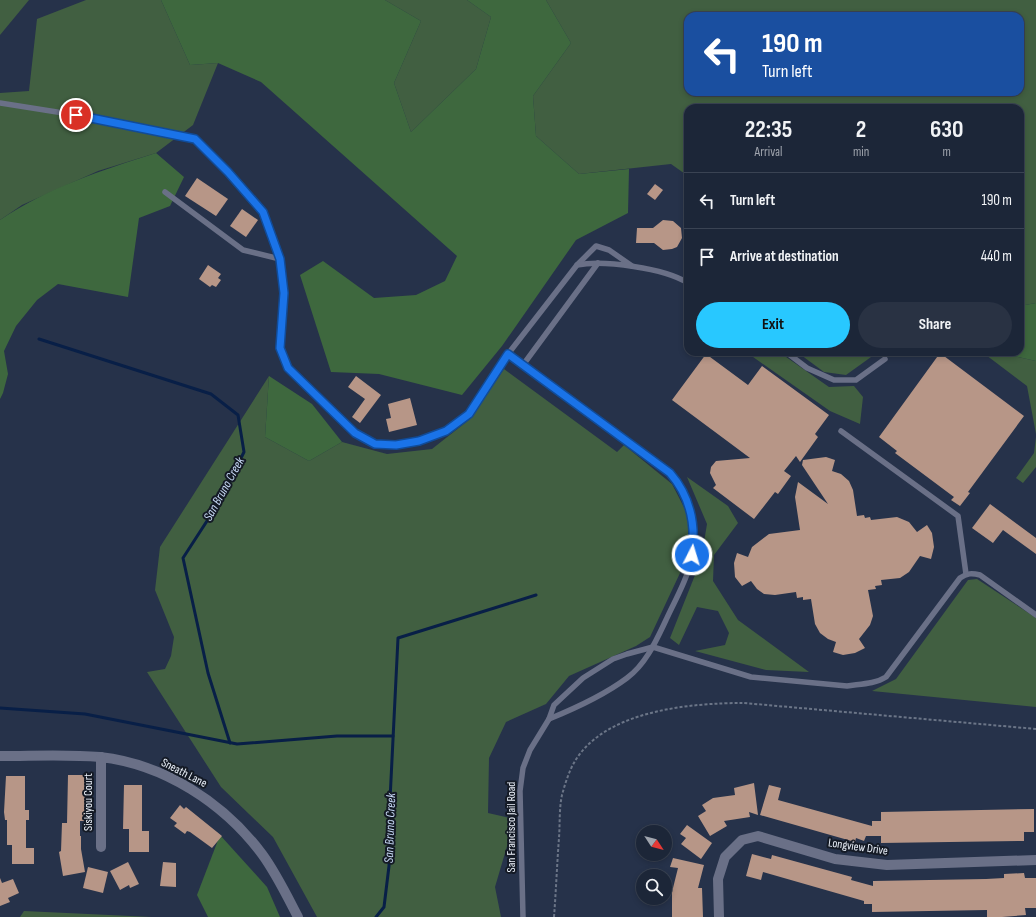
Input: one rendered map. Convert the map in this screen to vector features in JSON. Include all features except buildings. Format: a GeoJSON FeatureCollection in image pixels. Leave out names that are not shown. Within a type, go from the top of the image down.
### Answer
{"type":"FeatureCollection","features":[{"type":"Feature","properties":{"kind":"street","name":"Sneath Lane"},"geometry":{"type":"LineString","coordinates":[[0,756],[101,757],[125,762],[152,771],[192,789],[211,802],[247,836],[262,855],[298,917]]}},
{"type":"Feature","properties":{"kind":"street","name":"Siskiyou Court"},"geometry":{"type":"LineString","coordinates":[[101,757],[101,847]]}},
{"type":"Feature","properties":{"kind":"street","name":"Longview Drive"},"geometry":{"type":"LineString","coordinates":[[719,917],[718,879],[725,857],[742,840],[758,836],[835,859],[887,865],[1036,860]]}},
{"type":"Feature","properties":{"kind":"lane"},"geometry":{"type":"LineString","coordinates":[[0,103],[76,115],[195,139],[228,172],[263,212],[280,259],[284,293],[280,348],[288,368],[355,433],[375,444],[396,445],[419,441],[446,431],[469,414],[508,354],[576,264],[596,246],[609,250],[633,267]]}},
{"type":"Feature","properties":{"kind":"lane"},"geometry":{"type":"LineString","coordinates":[[165,192],[243,250],[280,259]]}},
{"type":"Feature","properties":{"kind":"lane"},"geometry":{"type":"LineString","coordinates":[[576,264],[598,263],[633,267],[678,276],[684,280]]}},
{"type":"Feature","properties":{"kind":"lane"},"geometry":{"type":"LineString","coordinates":[[523,365],[598,263]]}},
{"type":"Feature","properties":{"kind":"lane"},"geometry":{"type":"LineString","coordinates":[[508,354],[670,473],[679,484],[686,497],[694,529],[691,564],[653,647],[628,678],[585,705],[549,719]]}},
{"type":"Feature","properties":{"kind":"lane"},"geometry":{"type":"LineString","coordinates":[[791,356],[807,368],[834,380],[856,380],[885,359]]}},
{"type":"Feature","properties":{"kind":"lane"},"geometry":{"type":"LineString","coordinates":[[841,431],[958,516],[966,574]]}},
{"type":"Feature","properties":{"kind":"lane"},"geometry":{"type":"LineString","coordinates":[[653,647],[751,677],[848,686],[879,681],[891,672],[960,578],[966,574],[973,573],[980,575],[1036,615]]}},
{"type":"Feature","properties":{"kind":"lane","name":"San Francisco Jail Road"},"geometry":{"type":"LineString","coordinates":[[524,917],[520,791],[523,768],[530,750],[549,719],[554,705],[583,678],[613,659],[653,647]]}},
{"type":"Feature","properties":{"kind":"path"},"geometry":{"type":"LineString","coordinates":[[554,917],[562,797],[575,761],[587,747],[602,735],[638,717],[690,706],[744,703],[1036,729]]}},
{"type":"Feature","properties":{"kind":"green space"},"geometry":{"type":"Polygon","coordinates":[[[0,0],[29,0],[0,35],[0,0]]]}},
{"type":"Feature","properties":{"kind":"green space"},"geometry":{"type":"Polygon","coordinates":[[[86,0],[161,0],[190,65],[218,63],[193,125],[156,153],[98,171],[22,205],[0,220],[0,93],[29,91],[37,19],[86,0]]]}},
{"type":"Feature","properties":{"kind":"green space"},"geometry":{"type":"Polygon","coordinates":[[[161,0],[385,0],[421,21],[394,83],[411,132],[476,69],[491,17],[467,0],[546,0],[571,43],[533,96],[536,136],[579,174],[629,169],[628,213],[576,240],[502,346],[462,395],[379,374],[331,372],[300,275],[323,261],[374,298],[416,295],[445,281],[457,256],[261,82],[218,63],[190,65],[161,0]]]}},
{"type":"Feature","properties":{"kind":"green space"},"geometry":{"type":"Polygon","coordinates":[[[385,0],[467,0],[491,17],[476,69],[411,132],[394,83],[421,21],[385,0]]]}},
{"type":"Feature","properties":{"kind":"green space"},"geometry":{"type":"Polygon","coordinates":[[[546,0],[1036,0],[1036,303],[1024,305],[1024,104],[684,104],[684,173],[671,164],[579,174],[536,136],[533,96],[571,43],[546,0]]]}},
{"type":"Feature","properties":{"kind":"green space"},"geometry":{"type":"Polygon","coordinates":[[[156,153],[184,177],[170,206],[139,218],[128,297],[58,284],[37,300],[16,326],[4,351],[8,374],[0,399],[0,220],[37,198],[56,189],[95,173],[156,153]]]}},
{"type":"Feature","properties":{"kind":"green space"},"geometry":{"type":"Polygon","coordinates":[[[1036,303],[1036,361],[1014,356],[1024,356],[1024,305],[1036,303]]]}},
{"type":"Feature","properties":{"kind":"green space"},"geometry":{"type":"Polygon","coordinates":[[[752,356],[785,356],[829,387],[854,386],[863,397],[860,424],[830,411],[752,356]]]}},
{"type":"Feature","properties":{"kind":"green space"},"geometry":{"type":"Polygon","coordinates":[[[802,356],[872,356],[846,375],[824,372],[802,356]]]}},
{"type":"Feature","properties":{"kind":"green space"},"geometry":{"type":"Polygon","coordinates":[[[987,356],[1014,356],[1036,361],[1036,434],[1027,386],[987,356]]]}},
{"type":"Feature","properties":{"kind":"green space"},"geometry":{"type":"Polygon","coordinates":[[[504,369],[617,452],[624,445],[672,484],[688,515],[688,556],[650,637],[636,646],[569,676],[546,704],[506,722],[489,758],[488,813],[515,819],[495,887],[501,917],[317,917],[273,837],[221,787],[147,672],[165,669],[171,656],[174,637],[155,590],[160,547],[269,376],[265,437],[309,461],[342,442],[387,454],[432,449],[470,419],[504,369]]]}},
{"type":"Feature","properties":{"kind":"green space"},"geometry":{"type":"Polygon","coordinates":[[[269,376],[312,404],[342,442],[309,461],[265,437],[269,376]]]}},
{"type":"Feature","properties":{"kind":"green space"},"geometry":{"type":"Polygon","coordinates":[[[1036,437],[1036,467],[1023,483],[1016,478],[1034,453],[1036,437]]]}},
{"type":"Feature","properties":{"kind":"green space"},"geometry":{"type":"Polygon","coordinates":[[[687,477],[728,506],[738,523],[714,555],[713,581],[738,620],[809,672],[766,670],[695,651],[725,645],[729,633],[718,611],[697,607],[679,645],[670,638],[701,560],[707,524],[687,477]]]}},
{"type":"Feature","properties":{"kind":"green space"},"geometry":{"type":"Polygon","coordinates":[[[977,579],[1036,618],[1036,707],[872,691],[896,679],[968,580],[977,579]]]}},
{"type":"Feature","properties":{"kind":"green space"},"geometry":{"type":"Polygon","coordinates":[[[220,835],[267,887],[280,917],[208,917],[197,895],[220,835]]]}},
{"type":"Feature","properties":{"kind":"green space"},"geometry":{"type":"Polygon","coordinates":[[[24,911],[152,917],[20,917],[24,911]]]}},
{"type":"Feature","properties":{"kind":"waterway","name":"San Bruno Creek"},"geometry":{"type":"LineString","coordinates":[[39,339],[211,394],[238,415],[244,452],[218,504],[183,558],[208,673],[230,743]]}},
{"type":"Feature","properties":{"kind":"waterway","name":"San Bruno Creek"},"geometry":{"type":"LineString","coordinates":[[376,917],[384,907],[389,866],[390,800],[398,638],[536,595]]}},
{"type":"Feature","properties":{"kind":"waterway","name":"San Bruno Creek"},"geometry":{"type":"LineString","coordinates":[[0,708],[85,714],[237,744],[337,736],[393,736]]}},
{"type":"Feature","properties":{"kind":"route"},"geometry":{"type":"LineString","coordinates":[[76,115],[195,139],[228,172],[263,212],[280,259],[284,293],[280,348],[288,368],[328,405],[355,433],[375,444],[396,445],[419,441],[446,431],[469,414],[508,354],[670,473],[679,484],[691,511],[694,529],[692,555]]}}]}
